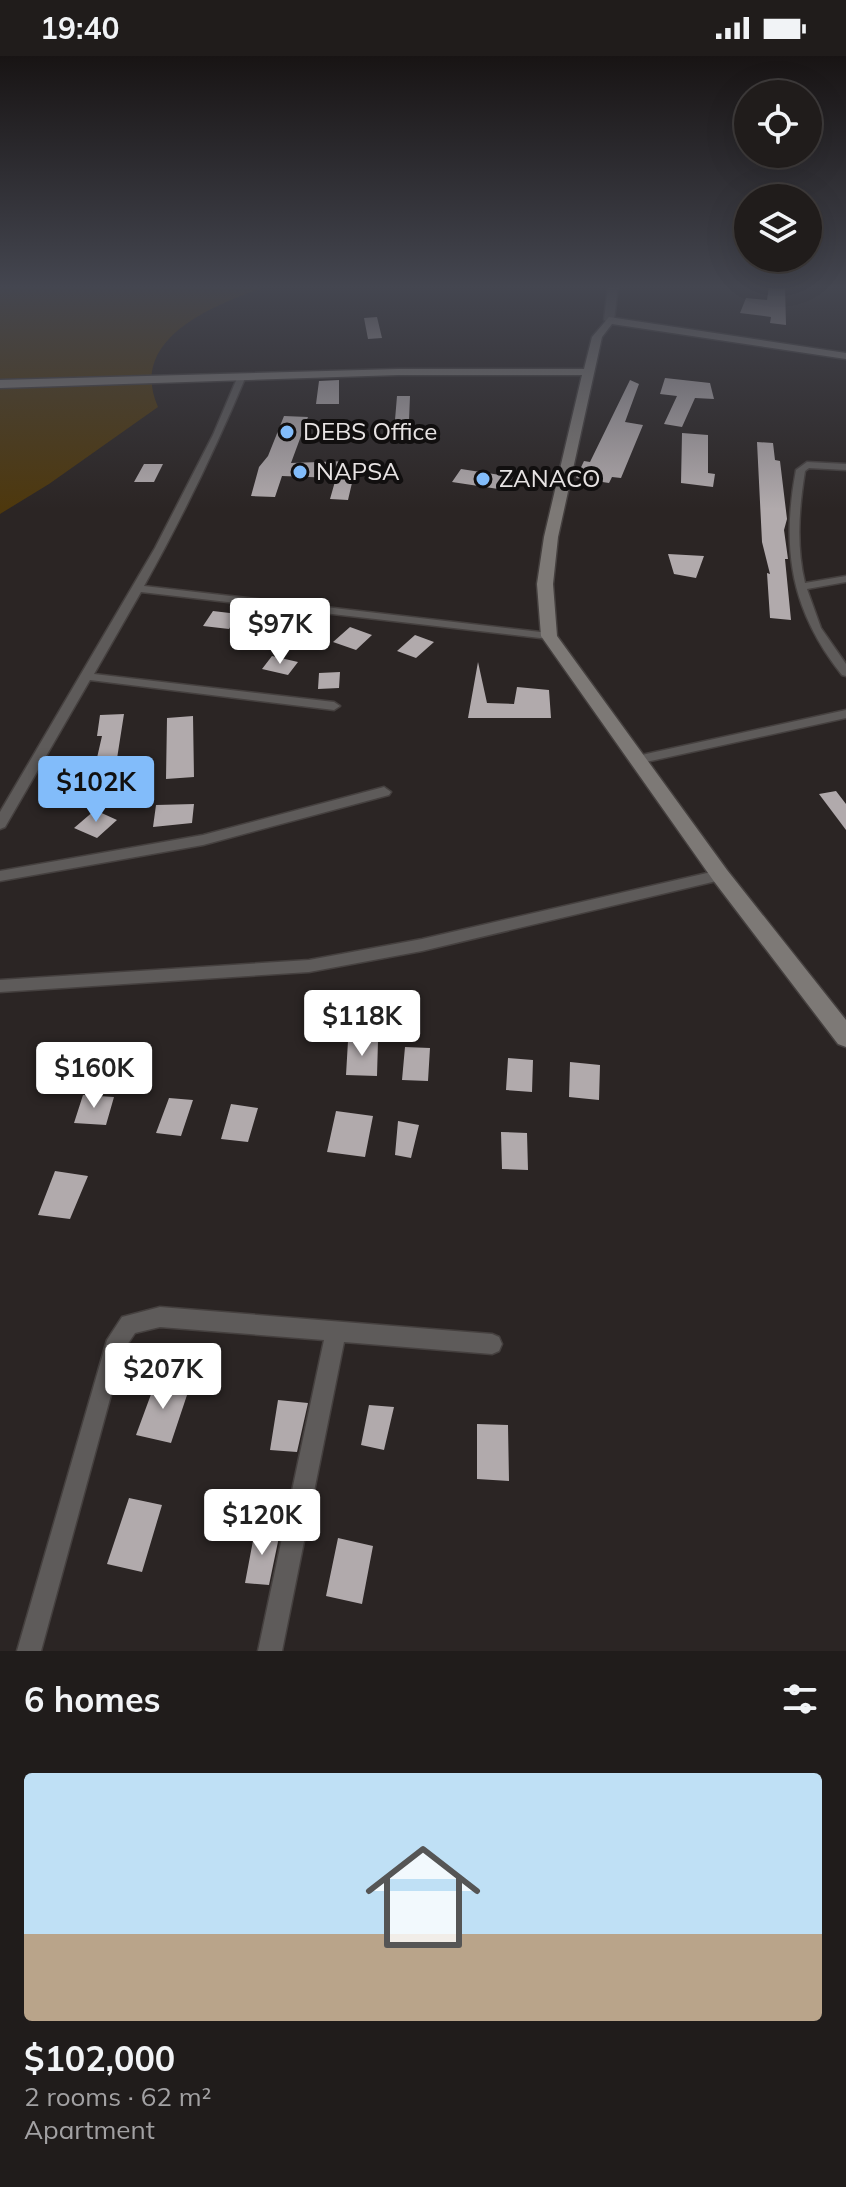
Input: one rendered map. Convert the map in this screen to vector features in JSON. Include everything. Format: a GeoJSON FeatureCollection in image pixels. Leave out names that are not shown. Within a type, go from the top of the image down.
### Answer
{"type":"FeatureCollection","features":[{"type":"Feature","properties":{"kind":"main road"},"geometry":{"type":"LineString","coordinates":[[592,360],[551,537],[545,584],[549,636],[720,875],[846,1037]]}},
{"type":"Feature","properties":{"kind":"main road"},"geometry":{"type":"LineString","coordinates":[[0,384],[242,376],[589,372]]}},
{"type":"Feature","properties":{"kind":"street"},"geometry":{"type":"LineString","coordinates":[[0,824],[84,676],[140,589],[242,376]]}},
{"type":"Feature","properties":{"kind":"street"},"geometry":{"type":"LineString","coordinates":[[846,467],[807,465],[801,470],[794,523],[800,587],[814,631],[846,672]]}},
{"type":"Feature","properties":{"kind":"street"},"geometry":{"type":"LineString","coordinates":[[800,587],[846,579]]}},
{"type":"Feature","properties":{"kind":"street"},"geometry":{"type":"LineString","coordinates":[[140,589],[549,636]]}},
{"type":"Feature","properties":{"kind":"street"},"geometry":{"type":"LineString","coordinates":[[84,676],[334,706]]}},
{"type":"Feature","properties":{"kind":"street"},"geometry":{"type":"LineString","coordinates":[[637,760],[846,714]]}},
{"type":"Feature","properties":{"kind":"street"},"geometry":{"type":"LineString","coordinates":[[0,876],[203,840],[384,792]]}},
{"type":"Feature","properties":{"kind":"street"},"geometry":{"type":"LineString","coordinates":[[0,986],[309,966],[422,945],[720,875]]}},
{"type":"Feature","properties":{"kind":"street"},"geometry":{"type":"LineString","coordinates":[[29,1651],[114,1347],[129,1324],[160,1317],[492,1344]]}},
{"type":"Feature","properties":{"kind":"street"},"geometry":{"type":"LineString","coordinates":[[270,1651],[336,1330]]}},
{"type":"Feature","properties":{"kind":"shaded area"},"geometry":{"type":"Polygon","coordinates":[[[0,360],[155,360],[152,382],[158,407],[49,484],[0,514],[0,360]]]}},
{"type":"Feature","properties":{"kind":"building"},"geometry":{"type":"Polygon","coordinates":[[[665,378],[710,383],[714,399],[695,398],[682,427],[664,424],[677,396],[660,394],[665,378]]]}},
{"type":"Feature","properties":{"kind":"building"},"geometry":{"type":"Polygon","coordinates":[[[339,380],[339,404],[316,404],[319,381],[339,380]]]}},
{"type":"Feature","properties":{"kind":"building"},"geometry":{"type":"Polygon","coordinates":[[[630,380],[639,384],[625,422],[643,425],[621,478],[612,477],[609,483],[576,478],[584,461],[590,462],[630,380]]]}},
{"type":"Feature","properties":{"kind":"building"},"geometry":{"type":"Polygon","coordinates":[[[397,396],[410,396],[409,420],[395,420],[397,396]]]}},
{"type":"Feature","properties":{"kind":"building"},"geometry":{"type":"Polygon","coordinates":[[[284,416],[308,417],[291,463],[347,461],[343,470],[355,470],[348,500],[330,499],[336,478],[282,476],[275,497],[251,496],[259,467],[268,456],[284,416]]]}},
{"type":"Feature","properties":{"kind":"building"},"geometry":{"type":"Polygon","coordinates":[[[682,433],[708,435],[708,473],[715,474],[713,487],[681,483],[682,433]]]}},
{"type":"Feature","properties":{"kind":"building"},"geometry":{"type":"Polygon","coordinates":[[[757,442],[773,443],[775,460],[780,461],[787,519],[784,530],[788,559],[785,559],[791,620],[770,618],[767,573],[770,574],[762,542],[757,442]]]}},
{"type":"Feature","properties":{"kind":"building"},"geometry":{"type":"Polygon","coordinates":[[[144,464],[163,464],[154,482],[134,482],[144,464]]]}},
{"type":"Feature","properties":{"kind":"building","name":"ZANACO"},"geometry":{"type":"Polygon","coordinates":[[[461,469],[513,477],[505,490],[452,482],[461,469]]]}},
{"type":"Feature","properties":{"kind":"building"},"geometry":{"type":"Polygon","coordinates":[[[668,554],[704,556],[696,578],[674,574],[668,554]]]}},
{"type":"Feature","properties":{"kind":"building"},"geometry":{"type":"Polygon","coordinates":[[[213,611],[238,614],[229,629],[203,626],[213,611]]]}},
{"type":"Feature","properties":{"kind":"building"},"geometry":{"type":"Polygon","coordinates":[[[290,622],[308,629],[289,643],[271,636],[290,622]]]}},
{"type":"Feature","properties":{"kind":"building"},"geometry":{"type":"Polygon","coordinates":[[[350,627],[372,635],[356,650],[333,642],[350,627]]]}},
{"type":"Feature","properties":{"kind":"building"},"geometry":{"type":"Polygon","coordinates":[[[415,635],[434,642],[416,658],[397,651],[415,635]]]}},
{"type":"Feature","properties":{"kind":"building"},"geometry":{"type":"Polygon","coordinates":[[[272,656],[298,662],[288,675],[262,669],[272,656]]]}},
{"type":"Feature","properties":{"kind":"building"},"geometry":{"type":"Polygon","coordinates":[[[478,662],[487,703],[514,704],[517,687],[549,690],[551,718],[468,718],[478,662]]]}},
{"type":"Feature","properties":{"kind":"building"},"geometry":{"type":"Polygon","coordinates":[[[340,672],[339,688],[318,689],[319,673],[340,672]]]}},
{"type":"Feature","properties":{"kind":"building"},"geometry":{"type":"Polygon","coordinates":[[[124,714],[113,784],[91,784],[102,736],[97,736],[100,715],[124,714]]]}},
{"type":"Feature","properties":{"kind":"building"},"geometry":{"type":"Polygon","coordinates":[[[193,716],[194,777],[166,779],[167,718],[193,716]]]}},
{"type":"Feature","properties":{"kind":"building"},"geometry":{"type":"Polygon","coordinates":[[[836,791],[846,804],[846,830],[819,794],[836,791]]]}},
{"type":"Feature","properties":{"kind":"building"},"geometry":{"type":"Polygon","coordinates":[[[194,804],[192,823],[153,827],[156,805],[194,804]]]}},
{"type":"Feature","properties":{"kind":"building"},"geometry":{"type":"Polygon","coordinates":[[[95,810],[117,820],[97,838],[74,828],[95,810]]]}},
{"type":"Feature","properties":{"kind":"building"},"geometry":{"type":"Polygon","coordinates":[[[348,1041],[378,1041],[377,1076],[346,1075],[348,1041]]]}},
{"type":"Feature","properties":{"kind":"building"},"geometry":{"type":"Polygon","coordinates":[[[405,1047],[430,1048],[428,1081],[402,1080],[405,1047]]]}},
{"type":"Feature","properties":{"kind":"building"},"geometry":{"type":"Polygon","coordinates":[[[508,1058],[533,1060],[532,1092],[506,1090],[508,1058]]]}},
{"type":"Feature","properties":{"kind":"building"},"geometry":{"type":"Polygon","coordinates":[[[570,1062],[600,1065],[599,1100],[569,1097],[570,1062]]]}},
{"type":"Feature","properties":{"kind":"building"},"geometry":{"type":"Polygon","coordinates":[[[83,1095],[114,1097],[106,1125],[74,1123],[83,1095]]]}},
{"type":"Feature","properties":{"kind":"building"},"geometry":{"type":"Polygon","coordinates":[[[169,1098],[193,1100],[181,1136],[156,1133],[169,1098]]]}},
{"type":"Feature","properties":{"kind":"building"},"geometry":{"type":"Polygon","coordinates":[[[231,1104],[258,1108],[248,1142],[221,1139],[231,1104]]]}},
{"type":"Feature","properties":{"kind":"building"},"geometry":{"type":"Polygon","coordinates":[[[336,1111],[373,1116],[365,1157],[327,1152],[336,1111]]]}},
{"type":"Feature","properties":{"kind":"building"},"geometry":{"type":"Polygon","coordinates":[[[398,1121],[419,1125],[411,1158],[395,1155],[398,1121]]]}},
{"type":"Feature","properties":{"kind":"building"},"geometry":{"type":"Polygon","coordinates":[[[501,1132],[527,1133],[528,1170],[502,1169],[501,1132]]]}},
{"type":"Feature","properties":{"kind":"building"},"geometry":{"type":"Polygon","coordinates":[[[55,1171],[88,1176],[70,1219],[38,1215],[55,1171]]]}},
{"type":"Feature","properties":{"kind":"building"},"geometry":{"type":"Polygon","coordinates":[[[157,1378],[190,1386],[171,1443],[136,1435],[157,1378]]]}},
{"type":"Feature","properties":{"kind":"building"},"geometry":{"type":"Polygon","coordinates":[[[278,1400],[308,1403],[297,1452],[270,1450],[278,1400]]]}},
{"type":"Feature","properties":{"kind":"building"},"geometry":{"type":"Polygon","coordinates":[[[369,1405],[394,1407],[384,1450],[361,1445],[369,1405]]]}},
{"type":"Feature","properties":{"kind":"building"},"geometry":{"type":"Polygon","coordinates":[[[477,1424],[508,1425],[509,1481],[477,1479],[477,1424]]]}},
{"type":"Feature","properties":{"kind":"building"},"geometry":{"type":"Polygon","coordinates":[[[129,1498],[162,1505],[142,1572],[107,1564],[129,1498]]]}},
{"type":"Feature","properties":{"kind":"building"},"geometry":{"type":"Polygon","coordinates":[[[255,1530],[280,1532],[269,1585],[245,1583],[255,1530]]]}},
{"type":"Feature","properties":{"kind":"building"},"geometry":{"type":"Polygon","coordinates":[[[338,1538],[373,1546],[362,1604],[326,1596],[338,1538]]]}},
{"type":"Feature","properties":{"kind":"place","name":"DEBS Office"},"geometry":{"type":"Point","coordinates":[287,432]}},
{"type":"Feature","properties":{"kind":"place","name":"NAPSA"},"geometry":{"type":"Point","coordinates":[300,472]}},
{"type":"Feature","properties":{"kind":"place","name":"ZANACO"},"geometry":{"type":"Point","coordinates":[483,479]}}]}
